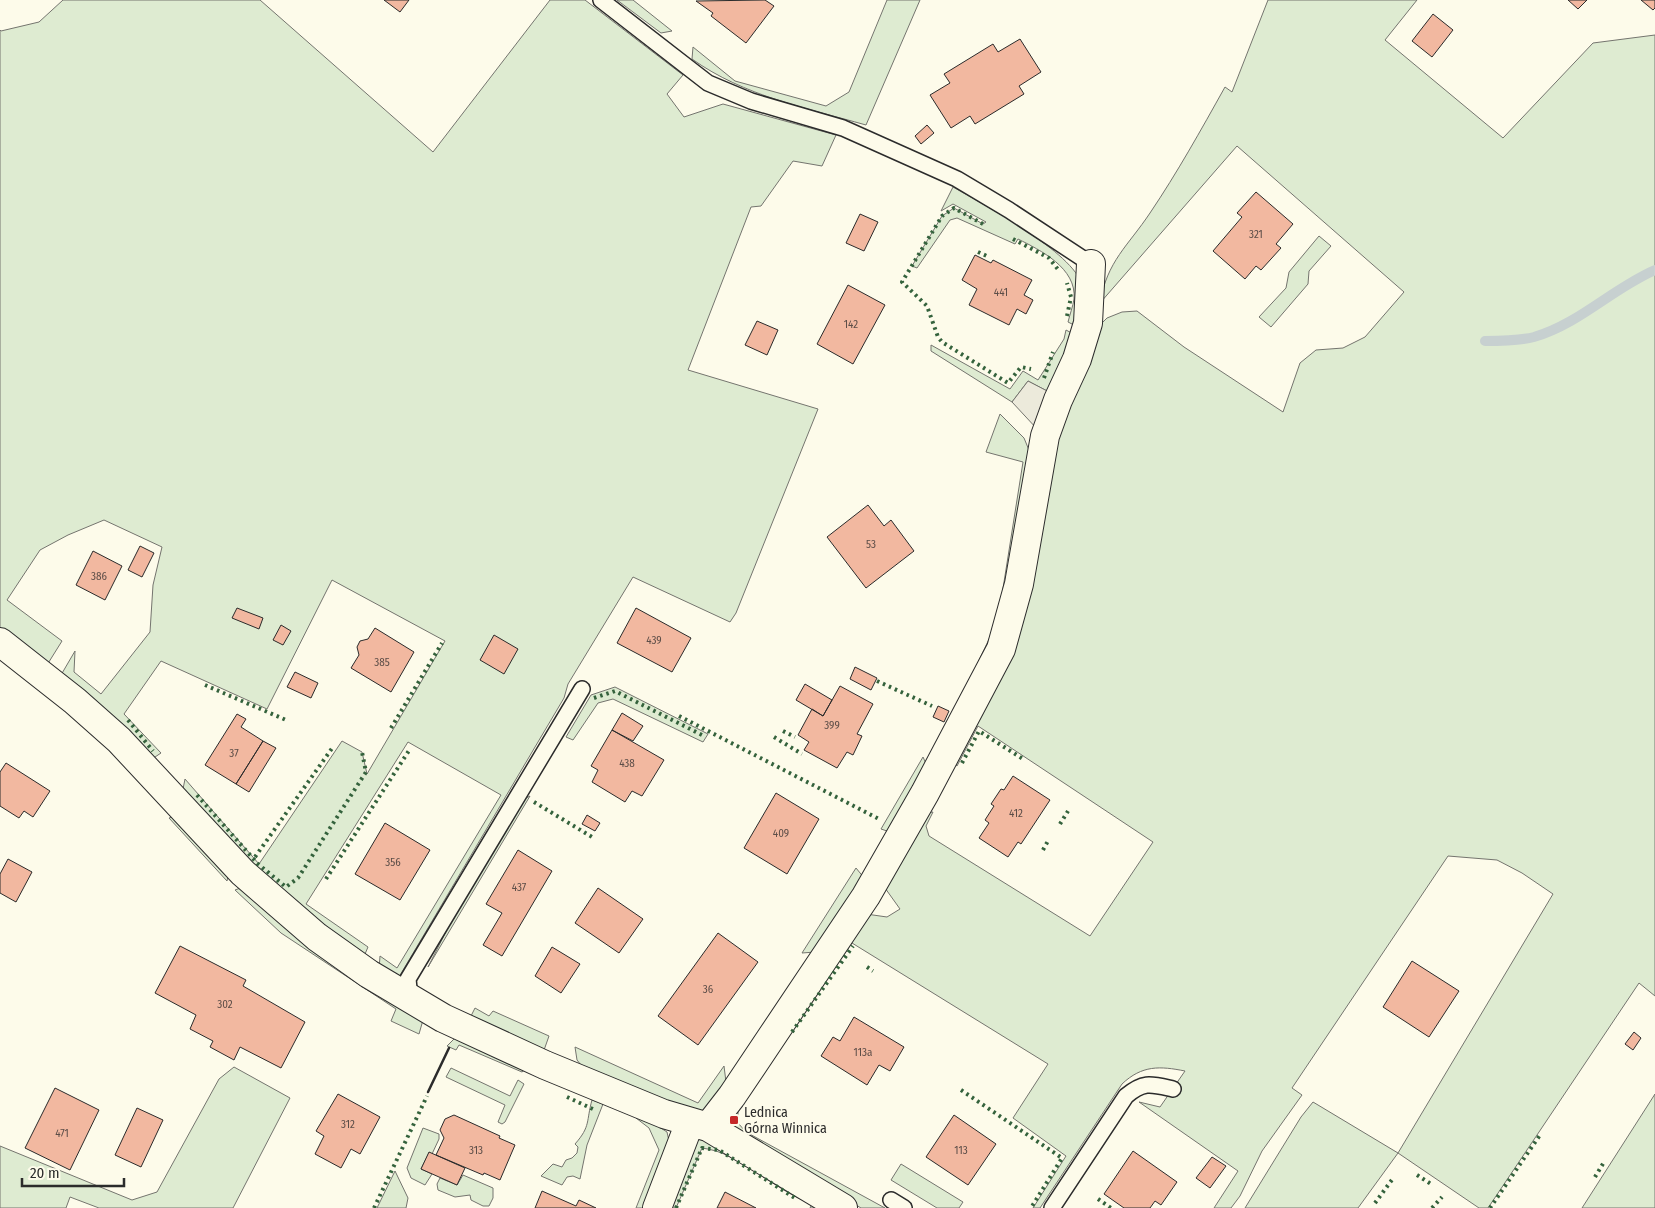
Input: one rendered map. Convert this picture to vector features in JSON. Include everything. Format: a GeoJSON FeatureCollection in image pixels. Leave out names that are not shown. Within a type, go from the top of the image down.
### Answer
{"type":"FeatureCollection","features":[{"type":"Feature","properties":{"kind":"street"},"geometry":{"type":"LineString","coordinates":[[657,1208],[699,1124],[732,1096],[866,896],[926,793],[1001,648],[1019,584],[1045,436],[1058,400],[1077,359],[1088,323],[1091,264]]}},
{"type":"Feature","properties":{"kind":"street"},"geometry":{"type":"LineString","coordinates":[[0,642],[75,701],[119,740],[243,873],[317,937],[410,999],[443,1018],[545,1065],[664,1114],[699,1124],[843,1208]]}},
{"type":"Feature","properties":{"kind":"lane"},"geometry":{"type":"LineString","coordinates":[[601,0],[708,83],[750,100],[843,128],[924,163],[957,179],[1009,210],[1091,264]]}},
{"type":"Feature","properties":{"kind":"lane"},"geometry":{"type":"LineString","coordinates":[[410,999],[408,979],[582,689]]}},
{"type":"Feature","properties":{"kind":"lane"},"geometry":{"type":"LineString","coordinates":[[1052,1208],[1126,1096],[1138,1086],[1152,1084],[1173,1089]]}},
{"type":"Feature","properties":{"kind":"lane"},"geometry":{"type":"LineString","coordinates":[[891,1200],[904,1208]]}},
{"type":"Feature","properties":{"kind":"green space"},"geometry":{"type":"Polygon","coordinates":[[[63,0],[260,0],[433,152],[550,0],[585,0],[683,75],[667,94],[684,117],[723,104],[836,135],[822,166],[793,161],[761,206],[751,207],[688,370],[818,409],[736,613],[730,622],[633,577],[568,684],[564,698],[399,977],[379,970],[380,956],[397,968],[501,795],[408,742],[306,904],[368,947],[365,954],[358,957],[289,903],[183,789],[185,779],[259,864],[342,741],[362,752],[367,774],[445,641],[332,580],[267,709],[161,661],[124,714],[161,753],[149,761],[61,675],[75,651],[74,672],[101,694],[150,632],[153,585],[162,547],[104,520],[68,535],[40,550],[7,600],[62,641],[47,665],[0,630],[0,30],[39,22],[63,0]]]}},
{"type":"Feature","properties":{"kind":"green space"},"geometry":{"type":"Polygon","coordinates":[[[617,0],[633,0],[672,31],[661,33],[617,0]]]}},
{"type":"Feature","properties":{"kind":"green space"},"geometry":{"type":"Polygon","coordinates":[[[887,0],[920,0],[866,125],[754,92],[712,72],[692,59],[693,47],[735,81],[826,106],[849,92],[887,0]]]}},
{"type":"Feature","properties":{"kind":"green space"},"geometry":{"type":"Polygon","coordinates":[[[1268,0],[1417,0],[1385,40],[1503,138],[1593,43],[1655,35],[1655,996],[1639,983],[1488,1208],[1479,1208],[1398,1153],[1553,894],[1522,873],[1497,860],[1448,856],[1292,1088],[1302,1095],[1262,1151],[1240,1196],[1231,1208],[1214,1208],[1238,1171],[1139,1102],[1160,1107],[1185,1071],[1152,1068],[1137,1073],[1122,1084],[1040,1208],[1033,1208],[1066,1156],[1013,1118],[1048,1064],[852,943],[752,1083],[866,914],[887,917],[900,909],[885,888],[926,813],[933,812],[926,826],[929,836],[1090,936],[1153,842],[978,726],[957,766],[952,762],[1053,433],[1095,330],[1107,318],[1122,312],[1137,311],[1184,347],[1283,412],[1300,363],[1316,350],[1343,348],[1365,337],[1404,292],[1237,146],[1100,303],[1103,288],[1119,255],[1170,182],[1225,87],[1232,92],[1268,0]]]}},
{"type":"Feature","properties":{"kind":"green space"},"geometry":{"type":"Polygon","coordinates":[[[953,187],[1026,230],[1046,244],[1075,272],[1082,285],[1078,327],[1068,322],[1074,299],[1070,278],[1063,269],[1046,255],[1018,239],[1015,244],[957,218],[950,220],[917,268],[912,266],[942,216],[954,208],[983,224],[986,222],[953,204],[941,211],[953,187]]]}},
{"type":"Feature","properties":{"kind":"green space"},"geometry":{"type":"Polygon","coordinates":[[[1319,236],[1331,246],[1309,271],[1308,284],[1271,327],[1259,317],[1286,288],[1289,272],[1319,236]]]}},
{"type":"Feature","properties":{"kind":"green space"},"geometry":{"type":"Polygon","coordinates":[[[1066,330],[1077,336],[1051,393],[1028,381],[1012,402],[931,351],[931,345],[1010,389],[1023,371],[1038,380],[1064,339],[1066,330]]]}},
{"type":"Feature","properties":{"kind":"green space"},"geometry":{"type":"Polygon","coordinates":[[[1000,414],[1024,438],[1031,455],[1000,626],[974,671],[998,620],[1023,462],[986,452],[1000,414]]]}},
{"type":"Feature","properties":{"kind":"green space"},"geometry":{"type":"Polygon","coordinates":[[[615,687],[708,734],[703,742],[613,699],[598,703],[573,740],[566,737],[591,695],[615,687]]]}},
{"type":"Feature","properties":{"kind":"green space"},"geometry":{"type":"Polygon","coordinates":[[[923,757],[929,770],[897,828],[887,831],[881,829],[923,757]]]}},
{"type":"Feature","properties":{"kind":"green space"},"geometry":{"type":"Polygon","coordinates":[[[530,796],[428,967],[460,904],[524,799],[530,796]]]}},
{"type":"Feature","properties":{"kind":"green space"},"geometry":{"type":"Polygon","coordinates":[[[176,816],[228,876],[227,881],[169,818],[176,816]]]}},
{"type":"Feature","properties":{"kind":"green space"},"geometry":{"type":"Polygon","coordinates":[[[856,868],[865,879],[815,952],[802,953],[856,868]]]}},
{"type":"Feature","properties":{"kind":"green space"},"geometry":{"type":"Polygon","coordinates":[[[243,887],[423,1020],[419,1034],[391,1021],[396,1009],[281,933],[235,890],[243,887]]]}},
{"type":"Feature","properties":{"kind":"green space"},"geometry":{"type":"Polygon","coordinates":[[[475,1008],[489,1016],[493,1011],[549,1036],[543,1053],[469,1020],[475,1008]]]}},
{"type":"Feature","properties":{"kind":"green space"},"geometry":{"type":"Polygon","coordinates":[[[458,1035],[526,1069],[522,1072],[459,1045],[456,1050],[447,1046],[458,1035]]]}},
{"type":"Feature","properties":{"kind":"green space"},"geometry":{"type":"Polygon","coordinates":[[[575,1047],[698,1103],[724,1066],[726,1082],[706,1110],[695,1112],[585,1070],[577,1060],[575,1047]]]}},
{"type":"Feature","properties":{"kind":"green space"},"geometry":{"type":"Polygon","coordinates":[[[234,1067],[290,1098],[233,1208],[99,1208],[70,1197],[66,1208],[0,1208],[0,1146],[132,1200],[157,1192],[219,1079],[234,1067]]]}},
{"type":"Feature","properties":{"kind":"green space"},"geometry":{"type":"Polygon","coordinates":[[[451,1068],[510,1096],[518,1080],[524,1084],[505,1122],[502,1124],[498,1122],[505,1105],[446,1077],[451,1068]]]}},
{"type":"Feature","properties":{"kind":"green space"},"geometry":{"type":"Polygon","coordinates":[[[1655,1094],[1655,1208],[1582,1208],[1655,1094]]]}},
{"type":"Feature","properties":{"kind":"green space"},"geometry":{"type":"Polygon","coordinates":[[[592,1100],[603,1104],[587,1145],[580,1179],[573,1176],[567,1177],[562,1185],[541,1176],[553,1164],[562,1167],[566,1160],[572,1158],[577,1153],[578,1147],[575,1144],[586,1128],[592,1100]]]}},
{"type":"Feature","properties":{"kind":"green space"},"geometry":{"type":"Polygon","coordinates":[[[1313,1102],[1398,1153],[1358,1208],[1245,1208],[1301,1117],[1313,1102]]]}},
{"type":"Feature","properties":{"kind":"green space"},"geometry":{"type":"Polygon","coordinates":[[[738,1112],[738,1123],[746,1132],[885,1208],[861,1208],[739,1134],[729,1121],[731,1114],[738,1112]]]}},
{"type":"Feature","properties":{"kind":"green space"},"geometry":{"type":"Polygon","coordinates":[[[642,1116],[667,1132],[669,1141],[647,1208],[636,1208],[659,1150],[649,1128],[636,1118],[642,1116]]]}},
{"type":"Feature","properties":{"kind":"green space"},"geometry":{"type":"Polygon","coordinates":[[[423,1128],[439,1134],[439,1139],[432,1154],[429,1153],[421,1169],[432,1174],[425,1185],[411,1178],[407,1168],[423,1128]]]}},
{"type":"Feature","properties":{"kind":"green space"},"geometry":{"type":"Polygon","coordinates":[[[702,1139],[829,1208],[810,1208],[812,1204],[784,1190],[744,1164],[717,1151],[702,1148],[676,1208],[665,1208],[697,1140],[702,1139]]]}},
{"type":"Feature","properties":{"kind":"green space"},"geometry":{"type":"Polygon","coordinates":[[[901,1164],[963,1202],[959,1208],[937,1208],[891,1180],[901,1164]]]}},
{"type":"Feature","properties":{"kind":"green space"},"geometry":{"type":"Polygon","coordinates":[[[395,1171],[408,1198],[406,1208],[377,1208],[395,1171]]]}},
{"type":"Feature","properties":{"kind":"green space"},"geometry":{"type":"Polygon","coordinates":[[[463,1175],[493,1188],[493,1198],[489,1206],[483,1206],[471,1200],[470,1195],[455,1197],[438,1190],[437,1184],[440,1178],[457,1185],[463,1175]]]}},
{"type":"Feature","properties":{"kind":"shaded area"},"geometry":{"type":"Polygon","coordinates":[[[1028,381],[1051,393],[1038,430],[1012,402],[1028,381]]]}},
{"type":"Feature","properties":{"kind":"building"},"geometry":{"type":"Polygon","coordinates":[[[384,0],[409,0],[400,12],[384,0]]]}},
{"type":"Feature","properties":{"kind":"building"},"geometry":{"type":"Polygon","coordinates":[[[765,0],[774,6],[746,43],[711,16],[713,13],[696,1],[765,0]]]}},
{"type":"Feature","properties":{"kind":"building"},"geometry":{"type":"Polygon","coordinates":[[[1568,0],[1587,0],[1578,9],[1568,0]]]}},
{"type":"Feature","properties":{"kind":"building"},"geometry":{"type":"Polygon","coordinates":[[[1641,0],[1655,0],[1655,8],[1653,10],[1641,0]]]}},
{"type":"Feature","properties":{"kind":"building"},"geometry":{"type":"Polygon","coordinates":[[[1433,14],[1453,30],[1432,57],[1412,41],[1433,14]]]}},
{"type":"Feature","properties":{"kind":"building"},"geometry":{"type":"Polygon","coordinates":[[[1020,39],[1041,72],[1019,86],[1024,94],[975,124],[970,116],[951,128],[930,95],[950,83],[944,74],[993,44],[998,52],[1020,39]]]}},
{"type":"Feature","properties":{"kind":"building"},"geometry":{"type":"Polygon","coordinates":[[[927,125],[934,133],[921,144],[915,136],[927,125]]]}},
{"type":"Feature","properties":{"kind":"building"},"geometry":{"type":"Polygon","coordinates":[[[1256,192],[1293,224],[1276,244],[1281,248],[1261,270],[1256,266],[1245,279],[1213,251],[1242,217],[1237,213],[1256,192]]]}},
{"type":"Feature","properties":{"kind":"building"},"geometry":{"type":"Polygon","coordinates":[[[860,214],[878,222],[864,251],[846,243],[860,214]]]}},
{"type":"Feature","properties":{"kind":"building"},"geometry":{"type":"Polygon","coordinates":[[[975,255],[991,263],[993,260],[1032,280],[1024,295],[1033,300],[1026,314],[1017,309],[1009,325],[969,305],[977,289],[962,280],[975,255]]]}},
{"type":"Feature","properties":{"kind":"building"},"geometry":{"type":"Polygon","coordinates":[[[848,285],[885,305],[853,364],[817,344],[848,285]]]}},
{"type":"Feature","properties":{"kind":"building"},"geometry":{"type":"Polygon","coordinates":[[[757,321],[778,330],[767,355],[745,345],[757,321]]]}},
{"type":"Feature","properties":{"kind":"building"},"geometry":{"type":"Polygon","coordinates":[[[868,505],[884,526],[891,520],[914,551],[866,588],[827,537],[868,505]]]}},
{"type":"Feature","properties":{"kind":"building"},"geometry":{"type":"Polygon","coordinates":[[[140,546],[154,553],[142,577],[128,570],[140,546]]]}},
{"type":"Feature","properties":{"kind":"building"},"geometry":{"type":"Polygon","coordinates":[[[93,551],[122,566],[105,600],[76,585],[93,551]]]}},
{"type":"Feature","properties":{"kind":"building"},"geometry":{"type":"Polygon","coordinates":[[[237,608],[263,618],[259,629],[232,618],[237,608]]]}},
{"type":"Feature","properties":{"kind":"building"},"geometry":{"type":"Polygon","coordinates":[[[636,608],[691,638],[672,672],[617,643],[636,608]]]}},
{"type":"Feature","properties":{"kind":"building"},"geometry":{"type":"Polygon","coordinates":[[[281,625],[291,631],[283,645],[273,640],[281,625]]]}},
{"type":"Feature","properties":{"kind":"building"},"geometry":{"type":"Polygon","coordinates":[[[375,628],[414,652],[391,692],[351,668],[359,655],[357,647],[360,641],[368,639],[375,628]]]}},
{"type":"Feature","properties":{"kind":"building"},"geometry":{"type":"Polygon","coordinates":[[[494,635],[518,649],[504,674],[480,660],[494,635]]]}},
{"type":"Feature","properties":{"kind":"building"},"geometry":{"type":"Polygon","coordinates":[[[855,667],[877,678],[871,690],[850,679],[855,667]]]}},
{"type":"Feature","properties":{"kind":"building"},"geometry":{"type":"Polygon","coordinates":[[[295,672],[318,683],[311,698],[287,687],[295,672]]]}},
{"type":"Feature","properties":{"kind":"building"},"geometry":{"type":"Polygon","coordinates":[[[805,684],[832,700],[823,716],[796,700],[805,684]]]}},
{"type":"Feature","properties":{"kind":"building"},"geometry":{"type":"Polygon","coordinates":[[[840,686],[873,704],[857,734],[862,736],[853,755],[847,752],[837,768],[804,750],[809,742],[798,735],[812,709],[823,716],[840,686]]]}},
{"type":"Feature","properties":{"kind":"building"},"geometry":{"type":"Polygon","coordinates":[[[938,706],[949,711],[944,722],[933,717],[938,706]]]}},
{"type":"Feature","properties":{"kind":"building"},"geometry":{"type":"Polygon","coordinates":[[[622,713],[643,726],[633,741],[612,730],[622,713]]]}},
{"type":"Feature","properties":{"kind":"building"},"geometry":{"type":"Polygon","coordinates":[[[237,714],[246,719],[241,727],[263,741],[236,784],[205,765],[237,714]]]}},
{"type":"Feature","properties":{"kind":"building"},"geometry":{"type":"Polygon","coordinates":[[[612,730],[664,760],[642,796],[632,791],[625,802],[592,782],[598,770],[591,766],[612,730]]]}},
{"type":"Feature","properties":{"kind":"building"},"geometry":{"type":"Polygon","coordinates":[[[263,741],[276,748],[249,792],[236,784],[263,741]]]}},
{"type":"Feature","properties":{"kind":"building"},"geometry":{"type":"Polygon","coordinates":[[[6,763],[50,791],[33,817],[24,811],[19,818],[0,806],[0,772],[6,763]]]}},
{"type":"Feature","properties":{"kind":"building"},"geometry":{"type":"Polygon","coordinates":[[[1013,776],[1050,800],[1021,844],[1018,842],[1008,857],[979,838],[989,823],[985,820],[994,806],[991,804],[1001,789],[1004,790],[1013,776]]]}},
{"type":"Feature","properties":{"kind":"building"},"geometry":{"type":"Polygon","coordinates":[[[776,793],[819,819],[787,874],[744,848],[776,793]]]}},
{"type":"Feature","properties":{"kind":"building"},"geometry":{"type":"Polygon","coordinates":[[[587,815],[600,823],[595,831],[582,824],[587,815]]]}},
{"type":"Feature","properties":{"kind":"building"},"geometry":{"type":"Polygon","coordinates":[[[385,823],[430,850],[400,900],[355,874],[385,823]]]}},
{"type":"Feature","properties":{"kind":"building"},"geometry":{"type":"Polygon","coordinates":[[[518,850],[552,871],[502,956],[483,945],[502,913],[486,904],[518,850]]]}},
{"type":"Feature","properties":{"kind":"building"},"geometry":{"type":"Polygon","coordinates":[[[8,859],[32,872],[16,902],[0,893],[0,874],[8,859]]]}},
{"type":"Feature","properties":{"kind":"building"},"geometry":{"type":"Polygon","coordinates":[[[598,888],[643,919],[619,953],[575,923],[598,888]]]}},
{"type":"Feature","properties":{"kind":"building"},"geometry":{"type":"Polygon","coordinates":[[[718,933],[758,962],[698,1045],[658,1016],[718,933]]]}},
{"type":"Feature","properties":{"kind":"building"},"geometry":{"type":"Polygon","coordinates":[[[180,946],[246,980],[243,986],[305,1022],[281,1068],[240,1047],[234,1060],[210,1047],[213,1041],[190,1029],[196,1015],[155,993],[180,946]]]}},
{"type":"Feature","properties":{"kind":"building"},"geometry":{"type":"Polygon","coordinates":[[[552,947],[580,964],[561,993],[535,976],[552,947]]]}},
{"type":"Feature","properties":{"kind":"building"},"geometry":{"type":"Polygon","coordinates":[[[1412,961],[1459,991],[1429,1037],[1383,1007],[1412,961]]]}},
{"type":"Feature","properties":{"kind":"building"},"geometry":{"type":"Polygon","coordinates":[[[854,1017],[904,1047],[890,1071],[879,1065],[867,1085],[821,1056],[833,1037],[840,1041],[854,1017]]]}},
{"type":"Feature","properties":{"kind":"building"},"geometry":{"type":"Polygon","coordinates":[[[1634,1032],[1641,1038],[1633,1050],[1625,1044],[1634,1032]]]}},
{"type":"Feature","properties":{"kind":"building"},"geometry":{"type":"Polygon","coordinates":[[[55,1088],[99,1110],[70,1170],[25,1148],[55,1088]]]}},
{"type":"Feature","properties":{"kind":"building"},"geometry":{"type":"Polygon","coordinates":[[[338,1094],[380,1117],[360,1154],[351,1149],[341,1168],[315,1154],[324,1136],[316,1131],[338,1094]]]}},
{"type":"Feature","properties":{"kind":"building"},"geometry":{"type":"Polygon","coordinates":[[[137,1108],[163,1120],[141,1167],[115,1155],[137,1108]]]}},
{"type":"Feature","properties":{"kind":"building"},"geometry":{"type":"Polygon","coordinates":[[[454,1115],[515,1145],[500,1180],[484,1173],[483,1175],[436,1155],[444,1138],[440,1130],[445,1119],[454,1115]]]}},
{"type":"Feature","properties":{"kind":"building"},"geometry":{"type":"Polygon","coordinates":[[[954,1115],[996,1144],[968,1185],[926,1157],[954,1115]]]}},
{"type":"Feature","properties":{"kind":"building"},"geometry":{"type":"Polygon","coordinates":[[[1133,1151],[1177,1182],[1161,1205],[1155,1201],[1150,1208],[1124,1208],[1104,1194],[1133,1151]]]}},
{"type":"Feature","properties":{"kind":"building"},"geometry":{"type":"Polygon","coordinates":[[[429,1152],[465,1168],[457,1185],[421,1169],[429,1152]]]}},
{"type":"Feature","properties":{"kind":"building"},"geometry":{"type":"Polygon","coordinates":[[[1212,1157],[1226,1166],[1210,1188],[1196,1178],[1212,1157]]]}},
{"type":"Feature","properties":{"kind":"building"},"geometry":{"type":"Polygon","coordinates":[[[542,1191],[576,1206],[579,1200],[596,1208],[535,1208],[542,1191]]]}},
{"type":"Feature","properties":{"kind":"building"},"geometry":{"type":"Polygon","coordinates":[[[725,1192],[756,1208],[717,1208],[725,1192]]]}},
{"type":"Feature","properties":{"kind":"waterway"},"geometry":{"type":"LineString","coordinates":[[1485,341],[1522,339],[1550,331],[1566,324],[1625,286],[1655,270]]}},
{"type":"Feature","properties":{"kind":"hedge"},"geometry":{"type":"LineString","coordinates":[[983,224],[954,208],[942,216],[902,282],[927,306],[938,337],[942,342],[1008,383],[1021,367],[1031,369]]}},
{"type":"Feature","properties":{"kind":"hedge"},"geometry":{"type":"LineString","coordinates":[[1013,239],[1049,258],[1060,272]]}},
{"type":"Feature","properties":{"kind":"hedge"},"geometry":{"type":"LineString","coordinates":[[978,252],[989,257]]}},
{"type":"Feature","properties":{"kind":"hedge"},"geometry":{"type":"LineString","coordinates":[[1067,283],[1071,297],[1067,316]]}},
{"type":"Feature","properties":{"kind":"hedge"},"geometry":{"type":"LineString","coordinates":[[1044,378],[1053,352]]}},
{"type":"Feature","properties":{"kind":"hedge"},"geometry":{"type":"LineString","coordinates":[[391,728],[442,643]]}},
{"type":"Feature","properties":{"kind":"hedge"},"geometry":{"type":"LineString","coordinates":[[877,681],[932,706]]}},
{"type":"Feature","properties":{"kind":"hedge"},"geometry":{"type":"LineString","coordinates":[[205,685],[286,720]]}},
{"type":"Feature","properties":{"kind":"hedge"},"geometry":{"type":"LineString","coordinates":[[594,698],[615,691],[702,735]]}},
{"type":"Feature","properties":{"kind":"hedge"},"geometry":{"type":"LineString","coordinates":[[679,716],[879,819]]}},
{"type":"Feature","properties":{"kind":"hedge"},"geometry":{"type":"LineString","coordinates":[[128,720],[153,751]]}},
{"type":"Feature","properties":{"kind":"hedge"},"geometry":{"type":"LineString","coordinates":[[783,731],[795,737]]}},
{"type":"Feature","properties":{"kind":"hedge"},"geometry":{"type":"LineString","coordinates":[[962,763],[979,731],[1023,759]]}},
{"type":"Feature","properties":{"kind":"hedge"},"geometry":{"type":"LineString","coordinates":[[774,737],[802,754]]}},
{"type":"Feature","properties":{"kind":"hedge"},"geometry":{"type":"LineString","coordinates":[[255,857],[333,747]]}},
{"type":"Feature","properties":{"kind":"hedge"},"geometry":{"type":"LineString","coordinates":[[326,879],[410,749]]}},
{"type":"Feature","properties":{"kind":"hedge"},"geometry":{"type":"LineString","coordinates":[[197,795],[258,864],[286,887],[298,878],[366,772],[362,752]]}},
{"type":"Feature","properties":{"kind":"hedge"},"geometry":{"type":"LineString","coordinates":[[534,802],[592,837]]}},
{"type":"Feature","properties":{"kind":"hedge"},"geometry":{"type":"LineString","coordinates":[[1060,824],[1068,811]]}},
{"type":"Feature","properties":{"kind":"hedge"},"geometry":{"type":"LineString","coordinates":[[1043,850],[1049,839]]}},
{"type":"Feature","properties":{"kind":"hedge"},"geometry":{"type":"LineString","coordinates":[[792,1032],[853,946]]}},
{"type":"Feature","properties":{"kind":"hedge"},"geometry":{"type":"LineString","coordinates":[[867,967],[873,971]]}},
{"type":"Feature","properties":{"kind":"hedge"},"geometry":{"type":"LineString","coordinates":[[961,1090],[1062,1158],[1031,1208]]}},
{"type":"Feature","properties":{"kind":"hedge"},"geometry":{"type":"LineString","coordinates":[[374,1208],[427,1096]]}},
{"type":"Feature","properties":{"kind":"hedge"},"geometry":{"type":"LineString","coordinates":[[567,1097],[595,1110]]}},
{"type":"Feature","properties":{"kind":"hedge"},"geometry":{"type":"LineString","coordinates":[[1490,1208],[1540,1135]]}},
{"type":"Feature","properties":{"kind":"hedge"},"geometry":{"type":"LineString","coordinates":[[676,1208],[702,1148],[719,1150],[795,1198]]}},
{"type":"Feature","properties":{"kind":"hedge"},"geometry":{"type":"LineString","coordinates":[[1595,1177],[1604,1162]]}},
{"type":"Feature","properties":{"kind":"hedge"},"geometry":{"type":"LineString","coordinates":[[1417,1175],[1431,1184]]}},
{"type":"Feature","properties":{"kind":"hedge"},"geometry":{"type":"LineString","coordinates":[[1375,1203],[1394,1177]]}},
{"type":"Feature","properties":{"kind":"hedge"},"geometry":{"type":"LineString","coordinates":[[1432,1208],[1442,1197]]}},
{"type":"Feature","properties":{"kind":"hedge"},"geometry":{"type":"LineString","coordinates":[[1098,1199],[1111,1208]]}},
{"type":"Feature","properties":{"kind":"wall"},"geometry":{"type":"LineString","coordinates":[[428,1092],[449,1048]]}},
{"type":"Feature","properties":{"kind":"place","name":"Lednica Górna Winnica"},"geometry":{"type":"Point","coordinates":[734,1120]}}]}
